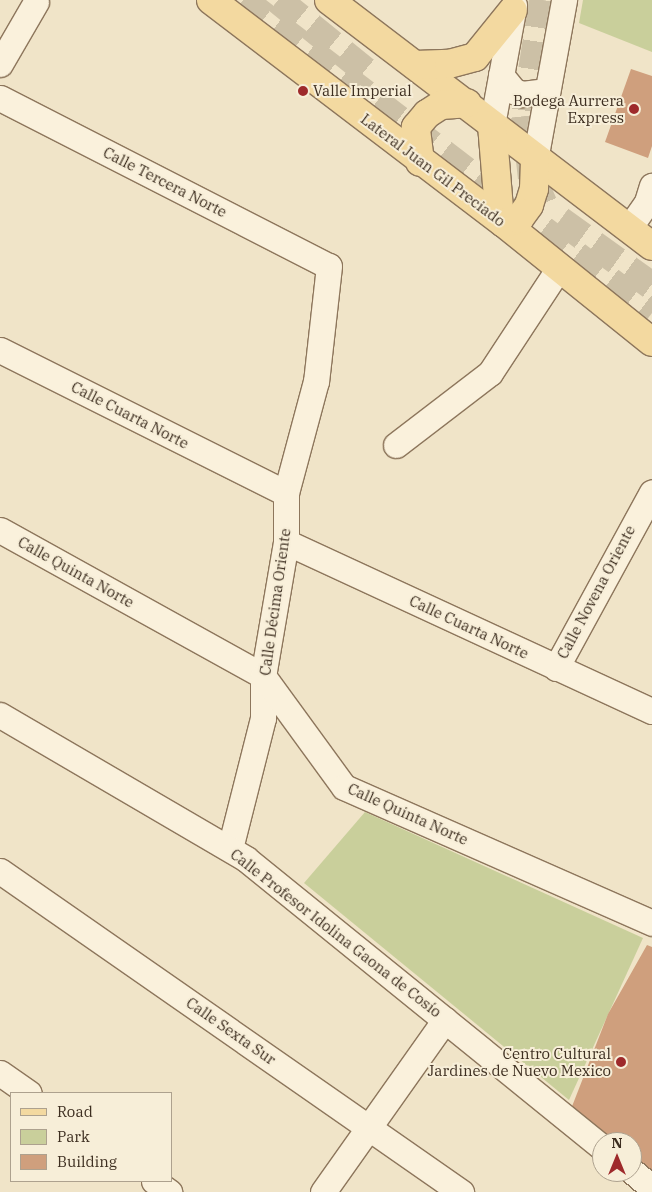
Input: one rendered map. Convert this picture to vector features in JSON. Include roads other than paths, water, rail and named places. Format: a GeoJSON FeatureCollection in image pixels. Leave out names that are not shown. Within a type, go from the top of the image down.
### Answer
{"type":"FeatureCollection","features":[{"type":"Feature","properties":{"kind":"main road","name":"Lateral Juan Gil Preciado"},"geometry":{"type":"LineString","coordinates":[[211,0],[420,162],[502,222],[652,342]]}},
{"type":"Feature","properties":{"kind":"main road"},"geometry":{"type":"LineString","coordinates":[[329,0],[467,102],[535,160],[652,246]]}},
{"type":"Feature","properties":{"kind":"main road"},"geometry":{"type":"LineString","coordinates":[[415,65],[457,63],[475,57],[514,5]]}},
{"type":"Feature","properties":{"kind":"main road"},"geometry":{"type":"LineString","coordinates":[[420,162],[416,127],[441,105],[467,102]]}},
{"type":"Feature","properties":{"kind":"main road"},"geometry":{"type":"LineString","coordinates":[[492,125],[502,222],[519,219],[529,205],[534,189],[535,160]]}},
{"type":"Feature","properties":{"kind":"street"},"geometry":{"type":"LineString","coordinates":[[535,160],[564,0]]}},
{"type":"Feature","properties":{"kind":"street"},"geometry":{"type":"LineString","coordinates":[[0,64],[36,2]]}},
{"type":"Feature","properties":{"kind":"street"},"geometry":{"type":"LineString","coordinates":[[492,125],[514,5]]}},
{"type":"Feature","properties":{"kind":"street"},"geometry":{"type":"LineString","coordinates":[[501,75],[514,91],[522,94],[548,91]]}},
{"type":"Feature","properties":{"kind":"street","name":"Calle Tercera Norte"},"geometry":{"type":"LineString","coordinates":[[0,98],[329,266]]}},
{"type":"Feature","properties":{"kind":"street"},"geometry":{"type":"LineString","coordinates":[[629,228],[647,202],[652,186]]}},
{"type":"Feature","properties":{"kind":"street","name":"Calle Décima Oriente"},"geometry":{"type":"LineString","coordinates":[[230,848],[263,718],[263,676],[286,542],[286,493],[316,381],[329,266]]}},
{"type":"Feature","properties":{"kind":"street"},"geometry":{"type":"LineString","coordinates":[[396,444],[490,373],[559,268]]}},
{"type":"Feature","properties":{"kind":"street","name":"Calle Cuarta Norte"},"geometry":{"type":"LineString","coordinates":[[0,350],[286,493]]}},
{"type":"Feature","properties":{"kind":"street","name":"Calle Novena Oriente"},"geometry":{"type":"LineString","coordinates":[[556,668],[652,492]]}},
{"type":"Feature","properties":{"kind":"street","name":"Calle Quinta Norte"},"geometry":{"type":"LineString","coordinates":[[0,530],[263,676],[344,787],[652,923]]}},
{"type":"Feature","properties":{"kind":"street","name":"Calle Cuarta Norte"},"geometry":{"type":"LineString","coordinates":[[286,542],[652,711]]}},
{"type":"Feature","properties":{"kind":"street","name":"Calle Profesor Idolina Gaona de Cosío"},"geometry":{"type":"LineString","coordinates":[[0,715],[230,848],[592,1139]]}},
{"type":"Feature","properties":{"kind":"street","name":"Calle Sexta Sur"},"geometry":{"type":"LineString","coordinates":[[0,871],[461,1192]]}},
{"type":"Feature","properties":{"kind":"street"},"geometry":{"type":"LineString","coordinates":[[323,1192],[445,1020]]}},
{"type":"Feature","properties":{"kind":"street"},"geometry":{"type":"LineString","coordinates":[[0,1073],[28,1092]]}},
{"type":"Feature","properties":{"kind":"street"},"geometry":{"type":"LineString","coordinates":[[642,1180],[652,1188]]}},
{"type":"Feature","properties":{"kind":"street"},"geometry":{"type":"LineString","coordinates":[[155,1182],[170,1192]]}},
{"type":"Feature","properties":{"kind":"tunnel"},"geometry":{"type":"LineString","coordinates":[[243,0],[652,313]]}},
{"type":"Feature","properties":{"kind":"tunnel"},"geometry":{"type":"LineString","coordinates":[[278,0],[373,77]]}},
{"type":"Feature","properties":{"kind":"tunnel"},"geometry":{"type":"LineString","coordinates":[[543,0],[525,116],[532,178],[547,211]]}},
{"type":"Feature","properties":{"kind":"tunnel"},"geometry":{"type":"LineString","coordinates":[[560,220],[652,286]]}},
{"type":"Feature","properties":{"kind":"place","name":"Valle Imperial"},"geometry":{"type":"Point","coordinates":[303,91]}},
{"type":"Feature","properties":{"kind":"place","name":"Bodega Aurrera Express"},"geometry":{"type":"Point","coordinates":[634,109]}},
{"type":"Feature","properties":{"kind":"place","name":"Centro Cultural Jardines de Nuevo Mexico"},"geometry":{"type":"Point","coordinates":[621,1062]}}]}
